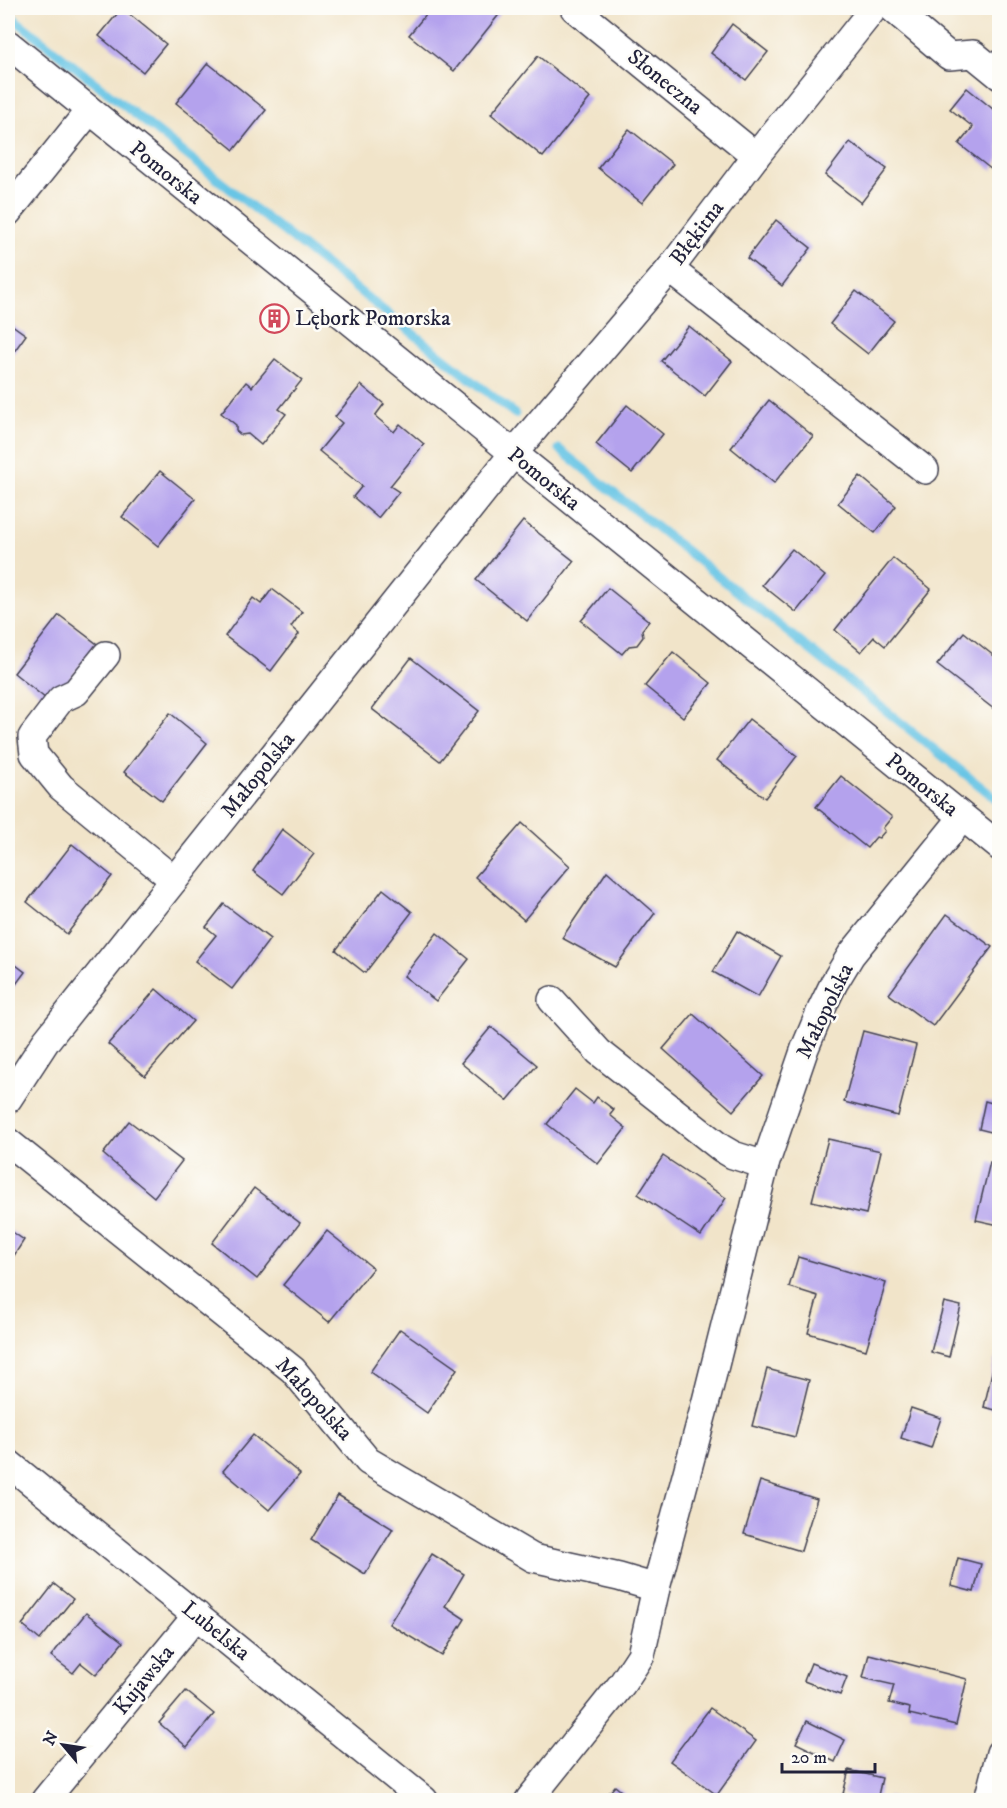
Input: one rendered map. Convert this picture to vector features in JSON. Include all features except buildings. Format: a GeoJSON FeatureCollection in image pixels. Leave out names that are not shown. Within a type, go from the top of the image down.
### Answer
{"type":"FeatureCollection","features":[{"type":"Feature","properties":{"kind":"street","name":"Słoneczna"},"geometry":{"type":"LineString","coordinates":[[574,8],[756,156]]}},
{"type":"Feature","properties":{"kind":"street","name":"Błękitna"},"geometry":{"type":"LineString","coordinates":[[513,454],[670,269],[756,156],[874,8]]}},
{"type":"Feature","properties":{"kind":"street"},"geometry":{"type":"LineString","coordinates":[[892,8],[949,56],[973,54],[999,76]]}},
{"type":"Feature","properties":{"kind":"street","name":"Pomorska"},"geometry":{"type":"LineString","coordinates":[[8,44],[999,847]]}},
{"type":"Feature","properties":{"kind":"street"},"geometry":{"type":"LineString","coordinates":[[8,212],[90,111]]}},
{"type":"Feature","properties":{"kind":"street"},"geometry":{"type":"LineString","coordinates":[[670,269],[925,470]]}},
{"type":"Feature","properties":{"kind":"street","name":"Małopolska"},"geometry":{"type":"LineString","coordinates":[[8,1099],[46,1041],[513,454]]}},
{"type":"Feature","properties":{"kind":"street"},"geometry":{"type":"LineString","coordinates":[[106,655],[76,692],[61,699],[32,737],[34,754],[61,787],[174,880]]}},
{"type":"Feature","properties":{"kind":"street","name":"Małopolska"},"geometry":{"type":"LineString","coordinates":[[529,1800],[622,1684],[641,1655],[656,1588],[705,1406],[765,1165],[805,1048],[834,983],[851,956],[962,818]]}},
{"type":"Feature","properties":{"kind":"street"},"geometry":{"type":"LineString","coordinates":[[552,1000],[598,1052],[721,1148],[733,1155],[765,1165]]}},
{"type":"Feature","properties":{"kind":"street","name":"Małopolska"},"geometry":{"type":"LineString","coordinates":[[8,1142],[293,1370],[368,1461],[533,1558],[620,1577],[656,1588]]}},
{"type":"Feature","properties":{"kind":"street","name":"Lubelska"},"geometry":{"type":"LineString","coordinates":[[8,1463],[424,1800]]}},
{"type":"Feature","properties":{"kind":"street","name":"Kujawska"},"geometry":{"type":"LineString","coordinates":[[45,1800],[197,1615]]}},
{"type":"Feature","properties":{"kind":"street"},"geometry":{"type":"LineString","coordinates":[[988,1800],[999,1753]]}},
{"type":"Feature","properties":{"kind":"waterway"},"geometry":{"type":"LineString","coordinates":[[8,14],[515,414]]}},
{"type":"Feature","properties":{"kind":"waterway"},"geometry":{"type":"LineString","coordinates":[[559,449],[1000,802]]}},
{"type":"Feature","properties":{"kind":"place","name":"Lębork Pomorska"},"geometry":{"type":"Point","coordinates":[274,318]}}]}
